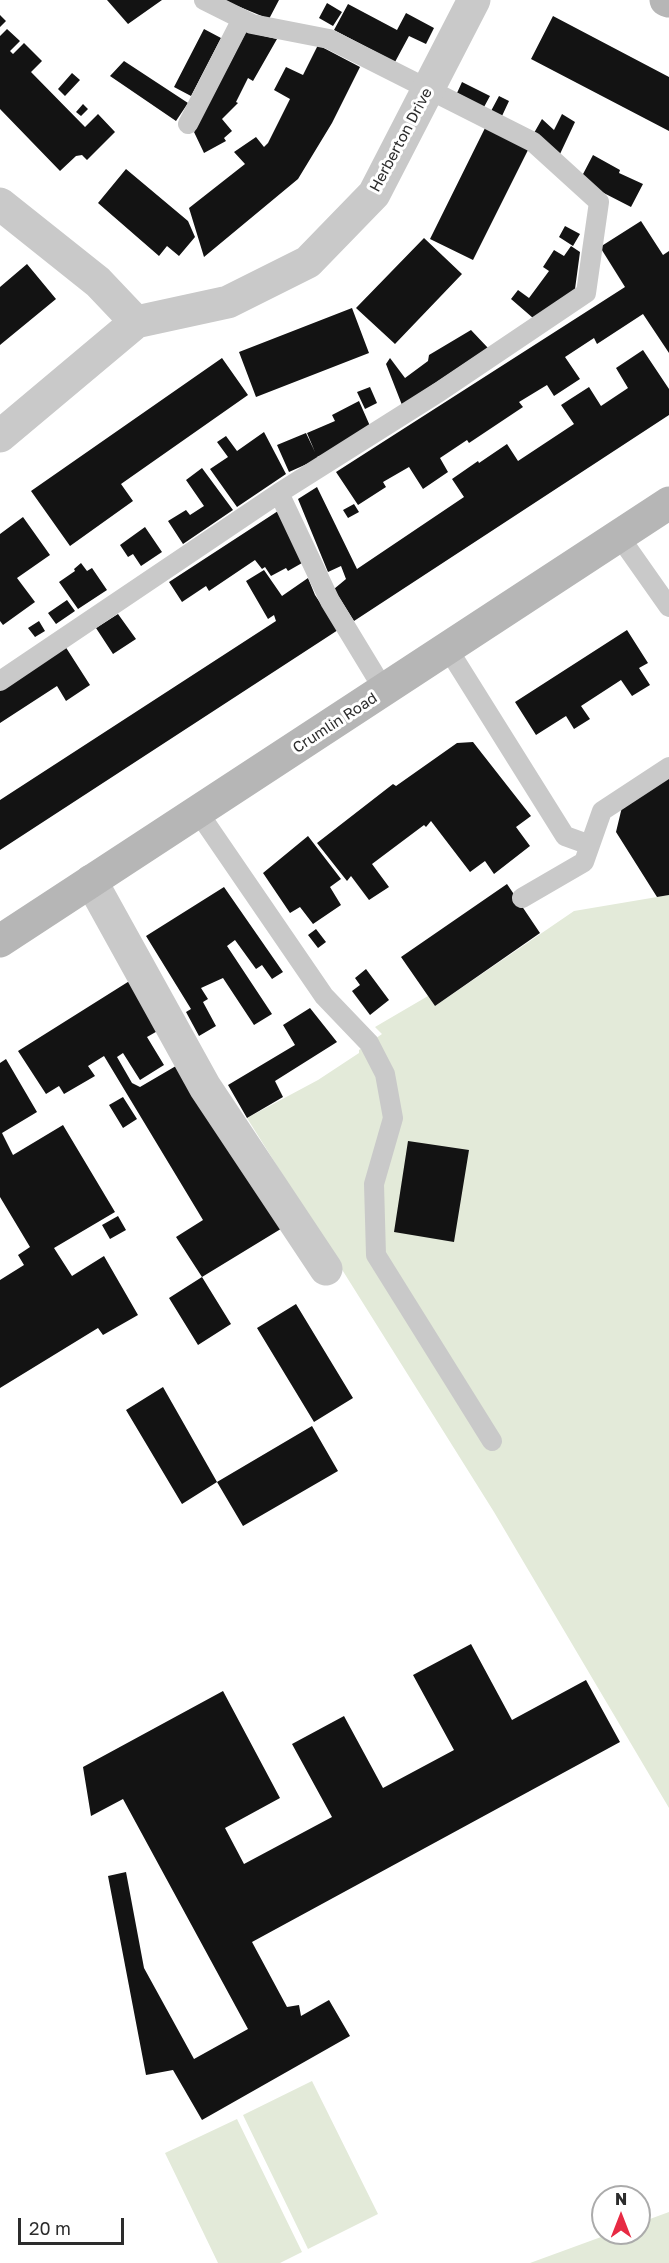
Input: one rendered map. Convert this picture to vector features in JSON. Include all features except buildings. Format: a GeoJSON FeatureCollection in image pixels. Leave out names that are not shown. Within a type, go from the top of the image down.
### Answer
{"type":"FeatureCollection","features":[{"type":"Feature","properties":{"kind":"main road","name":"Crumlin Road"},"geometry":{"type":"LineString","coordinates":[[0,941],[669,503]]}},
{"type":"Feature","properties":{"kind":"street","name":"Herberton Drive"},"geometry":{"type":"LineString","coordinates":[[0,436],[136,322],[228,302],[308,262],[374,194],[474,0]]}},
{"type":"Feature","properties":{"kind":"street"},"geometry":{"type":"LineString","coordinates":[[0,204],[98,282],[136,322]]}},
{"type":"Feature","properties":{"kind":"street"},"geometry":{"type":"LineString","coordinates":[[91,881],[206,1087],[326,1269]]}},
{"type":"Feature","properties":{"kind":"lane"},"geometry":{"type":"LineString","coordinates":[[0,681],[279,493],[439,392],[586,293],[599,202],[532,142],[329,39],[252,24],[204,0]]}},
{"type":"Feature","properties":{"kind":"lane"},"geometry":{"type":"LineString","coordinates":[[188,124],[242,19]]}},
{"type":"Feature","properties":{"kind":"lane"},"geometry":{"type":"LineString","coordinates":[[279,493],[330,601],[384,690]]}},
{"type":"Feature","properties":{"kind":"lane"},"geometry":{"type":"LineString","coordinates":[[619,536],[669,607]]}},
{"type":"Feature","properties":{"kind":"lane"},"geometry":{"type":"LineString","coordinates":[[448,649],[565,836],[590,845]]}},
{"type":"Feature","properties":{"kind":"lane"},"geometry":{"type":"LineString","coordinates":[[522,898],[584,862],[602,811],[669,767]]}},
{"type":"Feature","properties":{"kind":"lane"},"geometry":{"type":"LineString","coordinates":[[198,812],[324,996],[369,1043],[386,1074],[393,1118],[374,1184],[376,1255],[492,1441]]}},
{"type":"Feature","properties":{"kind":"green space"},"geometry":{"type":"Polygon","coordinates":[[[669,895],[669,1808],[494,1512],[247,1118],[318,1080],[359,1053],[359,1050],[382,1034],[375,1027],[428,996],[435,1006],[574,911],[669,895]]]}},
{"type":"Feature","properties":{"kind":"green space"},"geometry":{"type":"Polygon","coordinates":[[[312,2081],[378,2214],[308,2249],[243,2115],[312,2081]]]}},
{"type":"Feature","properties":{"kind":"green space"},"geometry":{"type":"Polygon","coordinates":[[[237,2119],[302,2252],[280,2263],[218,2263],[165,2153],[237,2119]]]}},
{"type":"Feature","properties":{"kind":"green space"},"geometry":{"type":"Polygon","coordinates":[[[669,2212],[669,2263],[530,2263],[591,2241],[591,2245],[651,2245],[651,2219],[669,2212]]]}}]}
